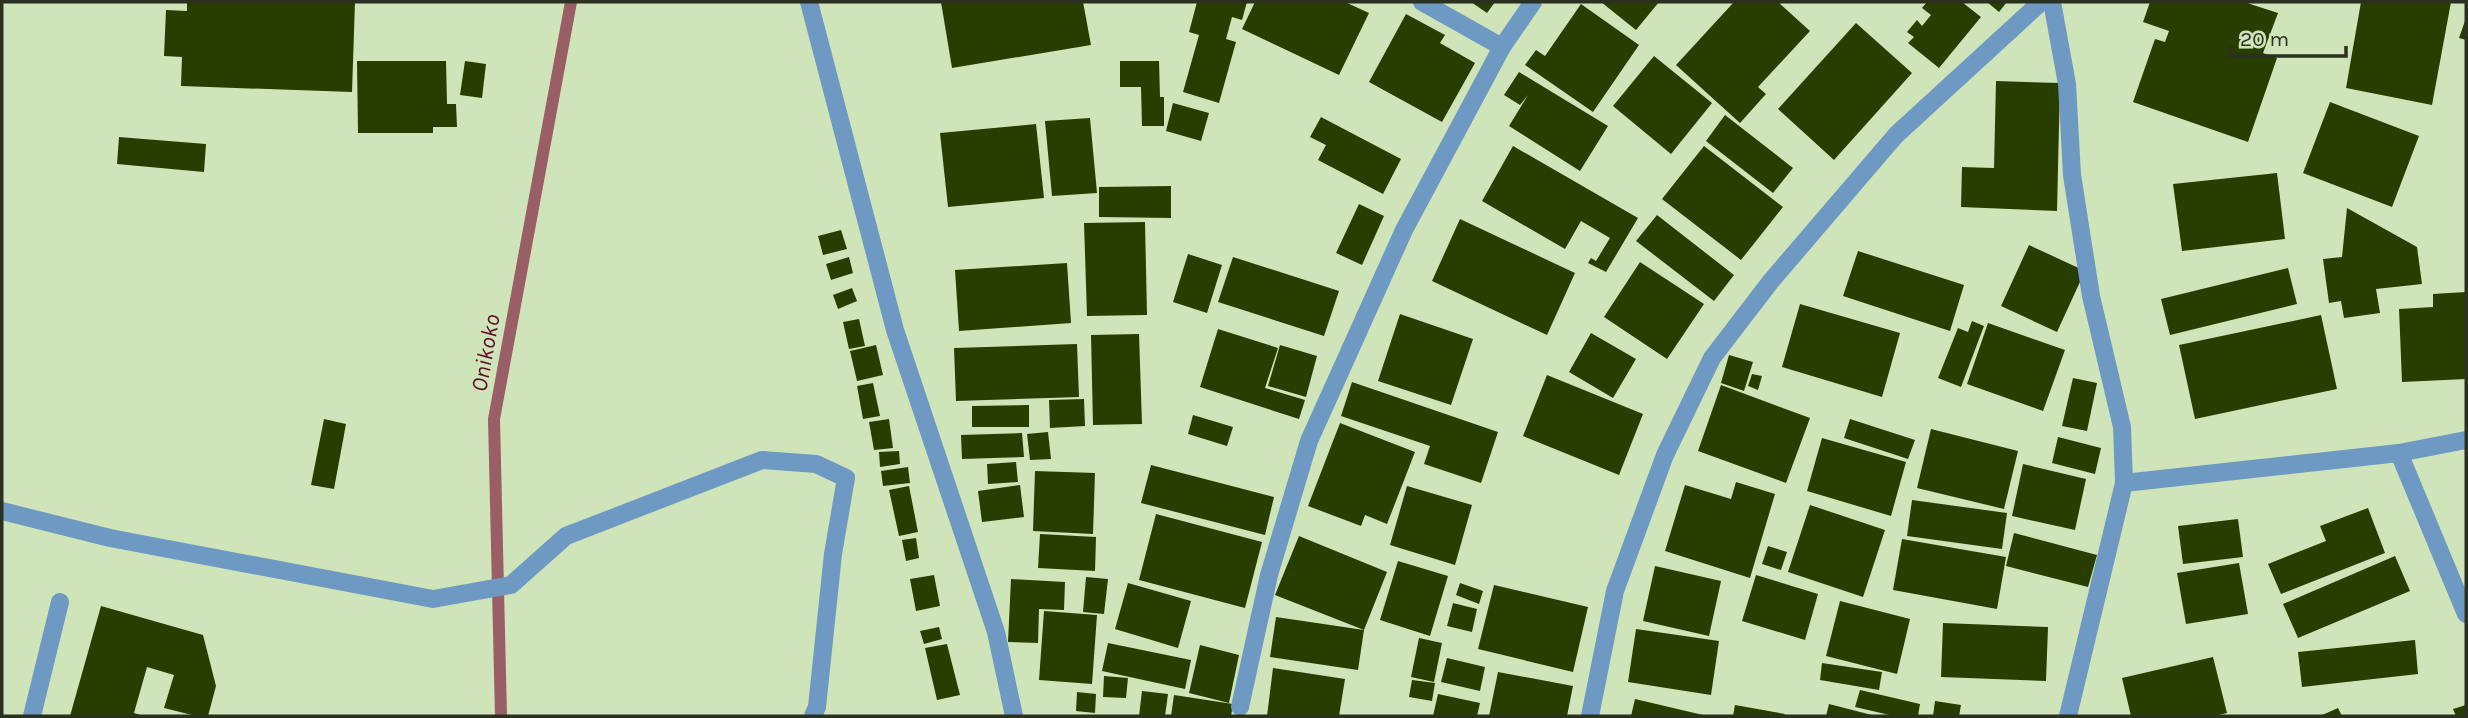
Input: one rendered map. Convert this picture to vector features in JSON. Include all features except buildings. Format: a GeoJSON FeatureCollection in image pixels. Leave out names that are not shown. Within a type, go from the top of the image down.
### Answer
{"type":"FeatureCollection","features":[{"type":"Feature","properties":{"kind":"street"},"geometry":{"type":"LineString","coordinates":[[809,2],[895,330],[996,632],[1014,716]]}},
{"type":"Feature","properties":{"kind":"street"},"geometry":{"type":"LineString","coordinates":[[1422,2],[1502,47]]}},
{"type":"Feature","properties":{"kind":"street"},"geometry":{"type":"LineString","coordinates":[[1240,707],[1269,575],[1309,441],[1404,230],[1502,47],[1533,2]]}},
{"type":"Feature","properties":{"kind":"street"},"geometry":{"type":"LineString","coordinates":[[1590,716],[1615,592],[1665,455],[1712,358],[1770,282],[1896,135],[2041,2]]}},
{"type":"Feature","properties":{"kind":"street"},"geometry":{"type":"LineString","coordinates":[[2052,2],[2067,84],[2072,175],[2089,282],[2122,427],[2124,483],[2067,716]]}},
{"type":"Feature","properties":{"kind":"street"},"geometry":{"type":"LineString","coordinates":[[2124,483],[2399,453],[2466,440]]}},
{"type":"Feature","properties":{"kind":"street"},"geometry":{"type":"LineString","coordinates":[[2399,453],[2466,614]]}},
{"type":"Feature","properties":{"kind":"street"},"geometry":{"type":"LineString","coordinates":[[2,511],[110,538],[433,599],[512,585],[566,536],[762,460],[816,464],[846,478],[833,554],[817,707],[813,716]]}},
{"type":"Feature","properties":{"kind":"street"},"geometry":{"type":"LineString","coordinates":[[32,716],[60,602]]}},
{"type":"Feature","properties":{"kind":"waterway","name":"Onikoko"},"geometry":{"type":"LineString","coordinates":[[501,716],[494,419],[571,2]]}}]}
